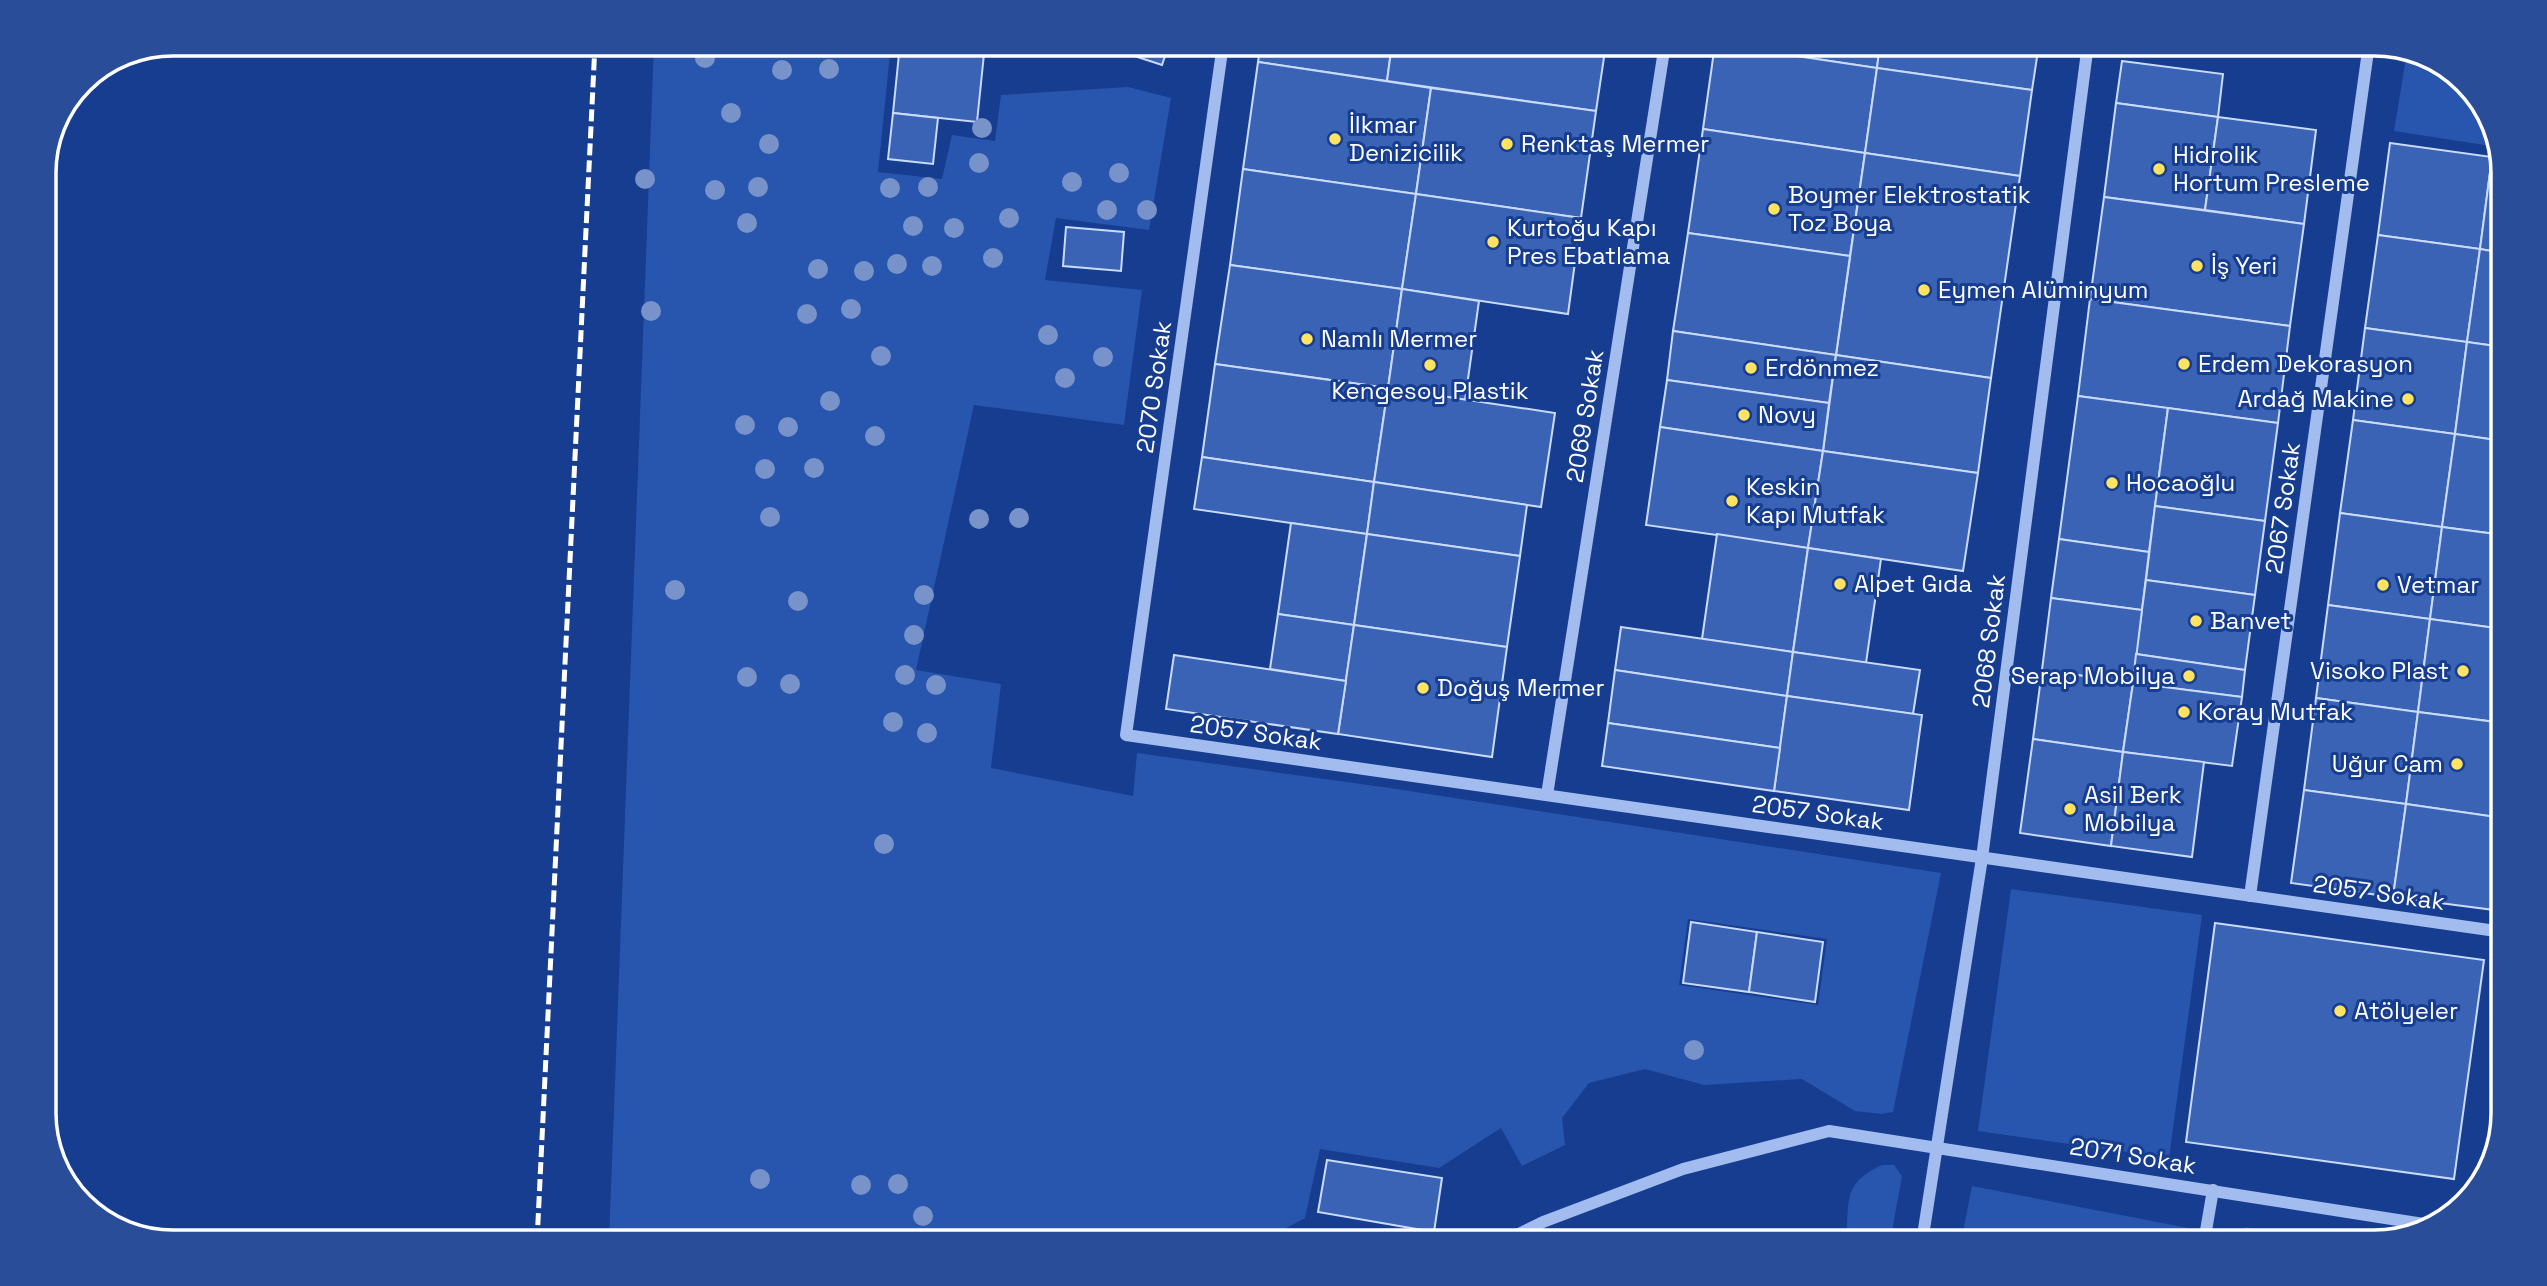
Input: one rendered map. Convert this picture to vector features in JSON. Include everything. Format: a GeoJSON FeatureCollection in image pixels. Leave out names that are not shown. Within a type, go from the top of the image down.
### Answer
{"type":"FeatureCollection","features":[{"type":"Feature","properties":{"kind":"lane","name":"2070 Sokak"},"geometry":{"type":"LineString","coordinates":[[1126,735],[1221,56]]}},
{"type":"Feature","properties":{"kind":"lane","name":"2069 Sokak"},"geometry":{"type":"LineString","coordinates":[[1547,796],[1663,56]]}},
{"type":"Feature","properties":{"kind":"lane","name":"2068 Sokak"},"geometry":{"type":"LineString","coordinates":[[1924,1230],[1982,858],[2086,56]]}},
{"type":"Feature","properties":{"kind":"lane","name":"2067 Sokak"},"geometry":{"type":"LineString","coordinates":[[2250,896],[2367,56]]}},
{"type":"Feature","properties":{"kind":"lane","name":"2057 Sokak"},"geometry":{"type":"LineString","coordinates":[[1126,735],[2491,930]]}},
{"type":"Feature","properties":{"kind":"lane","name":"2071 Sokak"},"geometry":{"type":"LineString","coordinates":[[1527,1230],[1683,1169],[1829,1131],[1937,1145],[2415,1223]]}},
{"type":"Feature","properties":{"kind":"lane"},"geometry":{"type":"LineString","coordinates":[[2206,1230],[2213,1190]]}},
{"type":"Feature","properties":{"kind":"shaded area"},"geometry":{"type":"Polygon","coordinates":[[[654,56],[890,56],[878,172],[942,179],[952,135],[995,141],[1001,95],[1128,87],[1171,98],[1149,230],[1056,218],[1045,280],[1142,290],[1124,425],[974,405],[916,670],[1001,684],[991,768],[1133,796],[1137,753],[1390,788],[1941,873],[1893,1112],[1881,1114],[1855,1111],[1802,1079],[1704,1085],[1645,1069],[1589,1083],[1562,1118],[1565,1145],[1522,1166],[1501,1128],[1439,1168],[1320,1149],[1305,1218],[1282,1230],[609,1230],[654,56]],[[1688,919],[1679,985],[1818,1005],[1827,939],[1688,919]]]}},
{"type":"Feature","properties":{"kind":"shaded area"},"geometry":{"type":"Polygon","coordinates":[[[2406,60],[2439,76],[2462,96],[2479,121],[2488,146],[2394,131],[2406,60]]]}},
{"type":"Feature","properties":{"kind":"shaded area"},"geometry":{"type":"Polygon","coordinates":[[[2011,889],[2202,915],[2169,1158],[1978,1131],[2011,889]]]}},
{"type":"Feature","properties":{"kind":"shaded area"},"geometry":{"type":"Polygon","coordinates":[[[1882,1165],[1894,1165],[1902,1176],[1892,1230],[1847,1230],[1850,1196],[1860,1179],[1882,1165]]]}},
{"type":"Feature","properties":{"kind":"shaded area"},"geometry":{"type":"Polygon","coordinates":[[[1972,1186],[2188,1228],[2188,1230],[1963,1230],[1972,1186]]]}},
{"type":"Feature","properties":{"kind":"building"},"geometry":{"type":"Polygon","coordinates":[[[899,56],[984,56],[977,122],[893,113],[899,56]]]}},
{"type":"Feature","properties":{"kind":"building"},"geometry":{"type":"Polygon","coordinates":[[[1134,56],[1165,56],[1162,65],[1134,56]]]}},
{"type":"Feature","properties":{"kind":"building"},"geometry":{"type":"Polygon","coordinates":[[[1259,56],[1390,56],[1387,81],[1258,62],[1259,56]]]}},
{"type":"Feature","properties":{"kind":"building"},"geometry":{"type":"Polygon","coordinates":[[[1390,56],[1604,56],[1596,111],[1387,81],[1390,56]]]}},
{"type":"Feature","properties":{"kind":"building"},"geometry":{"type":"Polygon","coordinates":[[[1713,56],[1796,56],[1877,68],[1865,153],[1703,129],[1713,56]]]}},
{"type":"Feature","properties":{"kind":"building"},"geometry":{"type":"Polygon","coordinates":[[[1796,56],[1878,56],[1877,68],[1796,56]]]}},
{"type":"Feature","properties":{"kind":"building"},"geometry":{"type":"Polygon","coordinates":[[[1878,56],[2037,56],[2032,90],[1877,68],[1878,56]]]}},
{"type":"Feature","properties":{"kind":"building"},"geometry":{"type":"Polygon","coordinates":[[[2122,61],[2223,74],[2218,117],[2116,103],[2122,61]]]}},
{"type":"Feature","properties":{"kind":"building","name":"İlkmar Denizicilik"},"geometry":{"type":"Polygon","coordinates":[[[1258,62],[1431,88],[1416,194],[1243,169],[1258,62]]]}},
{"type":"Feature","properties":{"kind":"building"},"geometry":{"type":"Polygon","coordinates":[[[1877,68],[2032,90],[2020,176],[1865,153],[1877,68]]]}},
{"type":"Feature","properties":{"kind":"building","name":"Renktaş Mermer"},"geometry":{"type":"Polygon","coordinates":[[[1431,88],[1596,111],[1581,218],[1416,194],[1431,88]]]}},
{"type":"Feature","properties":{"kind":"building","name":"Hidrolik Hortum Presleme"},"geometry":{"type":"Polygon","coordinates":[[[2116,103],[2218,117],[2205,210],[2104,197],[2116,103]]]}},
{"type":"Feature","properties":{"kind":"building"},"geometry":{"type":"Polygon","coordinates":[[[893,113],[938,118],[933,164],[888,159],[893,113]]]}},
{"type":"Feature","properties":{"kind":"building"},"geometry":{"type":"Polygon","coordinates":[[[2218,117],[2316,130],[2304,224],[2205,210],[2218,117]]]}},
{"type":"Feature","properties":{"kind":"building","name":"Boymer Elektrostatik Toz Boya"},"geometry":{"type":"Polygon","coordinates":[[[1703,129],[1865,153],[1850,256],[1688,233],[1703,129]]]}},
{"type":"Feature","properties":{"kind":"building"},"geometry":{"type":"Polygon","coordinates":[[[2390,143],[2490,157],[2480,249],[2378,235],[2390,143]]]}},
{"type":"Feature","properties":{"kind":"building","name":"Eymen Alüminyum"},"geometry":{"type":"Polygon","coordinates":[[[1865,153],[2020,176],[1991,378],[1836,355],[1865,153]]]}},
{"type":"Feature","properties":{"kind":"building"},"geometry":{"type":"Polygon","coordinates":[[[2491,165],[2491,251],[2480,249],[2491,165]]]}},
{"type":"Feature","properties":{"kind":"building"},"geometry":{"type":"Polygon","coordinates":[[[1243,169],[1416,194],[1402,289],[1230,265],[1243,169]]]}},
{"type":"Feature","properties":{"kind":"building","name":"Kurtoğu Kapı Pres Ebatlama"},"geometry":{"type":"Polygon","coordinates":[[[1416,194],[1581,218],[1568,314],[1402,289],[1416,194]]]}},
{"type":"Feature","properties":{"kind":"building","name":"İş Yeri"},"geometry":{"type":"Polygon","coordinates":[[[2104,197],[2304,224],[2290,326],[2090,299],[2104,197]]]}},
{"type":"Feature","properties":{"kind":"building"},"geometry":{"type":"Polygon","coordinates":[[[1066,227],[1124,232],[1121,271],[1063,266],[1066,227]]]}},
{"type":"Feature","properties":{"kind":"building"},"geometry":{"type":"Polygon","coordinates":[[[1688,233],[1850,256],[1836,355],[1673,331],[1688,233]]]}},
{"type":"Feature","properties":{"kind":"building"},"geometry":{"type":"Polygon","coordinates":[[[2378,235],[2480,249],[2467,342],[2365,328],[2378,235]]]}},
{"type":"Feature","properties":{"kind":"building"},"geometry":{"type":"Polygon","coordinates":[[[2480,249],[2491,251],[2491,345],[2467,342],[2480,249]]]}},
{"type":"Feature","properties":{"kind":"building","name":"Namlı Mermer"},"geometry":{"type":"Polygon","coordinates":[[[1230,265],[1402,289],[1388,388],[1215,364],[1230,265]]]}},
{"type":"Feature","properties":{"kind":"building","name":"Kengesoy Plastik"},"geometry":{"type":"Polygon","coordinates":[[[1402,289],[1479,301],[1465,400],[1388,388],[1402,289]]]}},
{"type":"Feature","properties":{"kind":"building","name":"Erdem Dekorasyon"},"geometry":{"type":"Polygon","coordinates":[[[2090,299],[2290,326],[2278,423],[2078,396],[2090,299]]]}},
{"type":"Feature","properties":{"kind":"building","name":"Ardağ Makine"},"geometry":{"type":"Polygon","coordinates":[[[2365,328],[2467,342],[2455,434],[2353,420],[2365,328]]]}},
{"type":"Feature","properties":{"kind":"building","name":"Erdönmez"},"geometry":{"type":"Polygon","coordinates":[[[1673,331],[1836,355],[1829,403],[1667,380],[1673,331]]]}},
{"type":"Feature","properties":{"kind":"building"},"geometry":{"type":"Polygon","coordinates":[[[2467,342],[2491,345],[2491,439],[2455,434],[2467,342]]]}},
{"type":"Feature","properties":{"kind":"building"},"geometry":{"type":"Polygon","coordinates":[[[1836,355],[1991,378],[1978,473],[1823,451],[1836,355]]]}},
{"type":"Feature","properties":{"kind":"building"},"geometry":{"type":"Polygon","coordinates":[[[1215,364],[1388,388],[1374,482],[1202,457],[1215,364]]]}},
{"type":"Feature","properties":{"kind":"building","name":"Novy"},"geometry":{"type":"Polygon","coordinates":[[[1667,380],[1829,403],[1823,451],[1660,427],[1667,380]]]}},
{"type":"Feature","properties":{"kind":"building"},"geometry":{"type":"Polygon","coordinates":[[[1388,388],[1555,413],[1541,507],[1374,482],[1388,388]]]}},
{"type":"Feature","properties":{"kind":"building","name":"Hocaoğlu"},"geometry":{"type":"Polygon","coordinates":[[[2078,396],[2168,408],[2149,552],[2059,539],[2078,396]]]}},
{"type":"Feature","properties":{"kind":"building"},"geometry":{"type":"Polygon","coordinates":[[[2168,408],[2278,423],[2265,521],[2155,506],[2168,408]]]}},
{"type":"Feature","properties":{"kind":"building"},"geometry":{"type":"Polygon","coordinates":[[[2353,420],[2455,434],[2442,527],[2340,513],[2353,420]]]}},
{"type":"Feature","properties":{"kind":"building","name":"Keskin Kapı Mutfak"},"geometry":{"type":"Polygon","coordinates":[[[1660,427],[1823,451],[1808,548],[1646,525],[1660,427]]]}},
{"type":"Feature","properties":{"kind":"building"},"geometry":{"type":"Polygon","coordinates":[[[2455,434],[2491,439],[2491,533],[2442,527],[2455,434]]]}},
{"type":"Feature","properties":{"kind":"building"},"geometry":{"type":"Polygon","coordinates":[[[1823,451],[1978,473],[1963,571],[1808,548],[1823,451]]]}},
{"type":"Feature","properties":{"kind":"building"},"geometry":{"type":"Polygon","coordinates":[[[1202,457],[1374,482],[1367,534],[1194,509],[1202,457]]]}},
{"type":"Feature","properties":{"kind":"building"},"geometry":{"type":"Polygon","coordinates":[[[1374,482],[1527,505],[1520,556],[1367,534],[1374,482]]]}},
{"type":"Feature","properties":{"kind":"building"},"geometry":{"type":"Polygon","coordinates":[[[2155,506],[2265,521],[2255,595],[2146,580],[2155,506]]]}},
{"type":"Feature","properties":{"kind":"building","name":"Vetmar"},"geometry":{"type":"Polygon","coordinates":[[[2340,513],[2442,527],[2430,619],[2328,605],[2340,513]]]}},
{"type":"Feature","properties":{"kind":"building"},"geometry":{"type":"Polygon","coordinates":[[[1291,523],[1367,534],[1354,625],[1278,614],[1291,523]]]}},
{"type":"Feature","properties":{"kind":"building"},"geometry":{"type":"Polygon","coordinates":[[[2442,527],[2491,533],[2491,627],[2430,619],[2442,527]]]}},
{"type":"Feature","properties":{"kind":"building"},"geometry":{"type":"Polygon","coordinates":[[[1367,534],[1520,556],[1507,647],[1354,625],[1367,534]]]}},
{"type":"Feature","properties":{"kind":"building"},"geometry":{"type":"Polygon","coordinates":[[[1717,534],[1808,548],[1793,652],[1702,639],[1717,534]]]}},
{"type":"Feature","properties":{"kind":"building"},"geometry":{"type":"Polygon","coordinates":[[[2059,539],[2149,552],[2142,610],[2051,598],[2059,539]]]}},
{"type":"Feature","properties":{"kind":"building","name":"Alpet Gıda"},"geometry":{"type":"Polygon","coordinates":[[[1808,548],[1881,559],[1866,663],[1793,652],[1808,548]]]}},
{"type":"Feature","properties":{"kind":"building","name":"Banvet"},"geometry":{"type":"Polygon","coordinates":[[[2146,580],[2255,595],[2245,670],[2136,654],[2146,580]]]}},
{"type":"Feature","properties":{"kind":"building"},"geometry":{"type":"Polygon","coordinates":[[[2051,598],[2142,610],[2133,683],[2042,670],[2051,598]]]}},
{"type":"Feature","properties":{"kind":"building"},"geometry":{"type":"Polygon","coordinates":[[[2328,605],[2430,619],[2418,712],[2316,698],[2328,605]]]}},
{"type":"Feature","properties":{"kind":"building"},"geometry":{"type":"Polygon","coordinates":[[[1278,614],[1354,625],[1346,681],[1270,669],[1278,614]]]}},
{"type":"Feature","properties":{"kind":"building","name":"Visoko Plast"},"geometry":{"type":"Polygon","coordinates":[[[2430,619],[2491,627],[2491,721],[2418,712],[2430,619]]]}},
{"type":"Feature","properties":{"kind":"building","name":"Doğuş Mermer"},"geometry":{"type":"Polygon","coordinates":[[[1354,625],[1507,647],[1492,757],[1338,734],[1354,625]]]}},
{"type":"Feature","properties":{"kind":"building"},"geometry":{"type":"Polygon","coordinates":[[[1621,627],[1793,652],[1787,696],[1615,670],[1621,627]]]}},
{"type":"Feature","properties":{"kind":"building"},"geometry":{"type":"Polygon","coordinates":[[[1793,652],[1920,670],[1913,714],[1787,696],[1793,652]]]}},
{"type":"Feature","properties":{"kind":"building","name":"Serap Mobilya"},"geometry":{"type":"Polygon","coordinates":[[[2136,654],[2245,670],[2242,697],[2133,683],[2136,654]]]}},
{"type":"Feature","properties":{"kind":"building"},"geometry":{"type":"Polygon","coordinates":[[[1174,655],[1346,681],[1338,734],[1166,709],[1174,655]]]}},
{"type":"Feature","properties":{"kind":"building"},"geometry":{"type":"Polygon","coordinates":[[[1615,670],[1787,696],[1780,748],[1608,723],[1615,670]]]}},
{"type":"Feature","properties":{"kind":"building"},"geometry":{"type":"Polygon","coordinates":[[[2042,670],[2133,683],[2123,752],[2033,739],[2042,670]]]}},
{"type":"Feature","properties":{"kind":"building","name":"Koray Mutfak"},"geometry":{"type":"Polygon","coordinates":[[[2133,683],[2242,697],[2232,766],[2123,752],[2133,683]]]}},
{"type":"Feature","properties":{"kind":"building"},"geometry":{"type":"Polygon","coordinates":[[[1787,696],[1922,715],[1909,810],[1774,791],[1787,696]]]}},
{"type":"Feature","properties":{"kind":"building"},"geometry":{"type":"Polygon","coordinates":[[[2316,698],[2418,712],[2406,804],[2304,790],[2316,698]]]}},
{"type":"Feature","properties":{"kind":"building","name":"Uğur Cam"},"geometry":{"type":"Polygon","coordinates":[[[2418,712],[2491,721],[2491,816],[2406,804],[2418,712]]]}},
{"type":"Feature","properties":{"kind":"building"},"geometry":{"type":"Polygon","coordinates":[[[1608,723],[1780,748],[1774,791],[1602,766],[1608,723]]]}},
{"type":"Feature","properties":{"kind":"building","name":"Asil Berk Mobilya"},"geometry":{"type":"Polygon","coordinates":[[[2033,739],[2123,752],[2111,846],[2020,833],[2033,739]]]}},
{"type":"Feature","properties":{"kind":"building"},"geometry":{"type":"Polygon","coordinates":[[[2123,752],[2204,762],[2192,857],[2111,846],[2123,752]]]}},
{"type":"Feature","properties":{"kind":"building"},"geometry":{"type":"Polygon","coordinates":[[[2304,790],[2406,804],[2393,897],[2291,883],[2304,790]]]}},
{"type":"Feature","properties":{"kind":"building"},"geometry":{"type":"Polygon","coordinates":[[[2406,804],[2491,816],[2491,910],[2393,897],[2406,804]]]}},
{"type":"Feature","properties":{"kind":"building"},"geometry":{"type":"Polygon","coordinates":[[[1691,922],[1757,932],[1749,992],[1683,983],[1691,922]]]}},
{"type":"Feature","properties":{"kind":"building","name":"Atölyeler"},"geometry":{"type":"Polygon","coordinates":[[[2215,923],[2484,960],[2454,1179],[2186,1142],[2215,923]]]}},
{"type":"Feature","properties":{"kind":"building"},"geometry":{"type":"Polygon","coordinates":[[[1757,932],[1823,942],[1815,1002],[1749,992],[1757,932]]]}},
{"type":"Feature","properties":{"kind":"building"},"geometry":{"type":"Polygon","coordinates":[[[1327,1160],[1442,1178],[1434,1230],[1318,1212],[1327,1160]]]}},
{"type":"Feature","properties":{"kind":"railway"},"geometry":{"type":"LineString","coordinates":[[538,1230],[594,56]]}},
{"type":"Feature","properties":{"kind":"place","name":"İlkmar Denizicilik"},"geometry":{"type":"Point","coordinates":[1335,139]}},
{"type":"Feature","properties":{"kind":"place","name":"Renktaş Mermer"},"geometry":{"type":"Point","coordinates":[1507,144]}},
{"type":"Feature","properties":{"kind":"place","name":"Hidrolik Hortum Presleme"},"geometry":{"type":"Point","coordinates":[2159,169]}},
{"type":"Feature","properties":{"kind":"place","name":"Boymer Elektrostatik Toz Boya"},"geometry":{"type":"Point","coordinates":[1774,209]}},
{"type":"Feature","properties":{"kind":"place","name":"Kurtoğu Kapı Pres Ebatlama"},"geometry":{"type":"Point","coordinates":[1493,242]}},
{"type":"Feature","properties":{"kind":"place","name":"İş Yeri"},"geometry":{"type":"Point","coordinates":[2197,266]}},
{"type":"Feature","properties":{"kind":"place","name":"Eymen Alüminyum"},"geometry":{"type":"Point","coordinates":[1924,290]}},
{"type":"Feature","properties":{"kind":"place","name":"Namlı Mermer"},"geometry":{"type":"Point","coordinates":[1307,339]}},
{"type":"Feature","properties":{"kind":"place","name":"Erdem Dekorasyon"},"geometry":{"type":"Point","coordinates":[2184,364]}},
{"type":"Feature","properties":{"kind":"place","name":"Kengesoy Plastik"},"geometry":{"type":"Point","coordinates":[1430,365]}},
{"type":"Feature","properties":{"kind":"place","name":"Erdönmez"},"geometry":{"type":"Point","coordinates":[1751,368]}},
{"type":"Feature","properties":{"kind":"place","name":"Ardağ Makine"},"geometry":{"type":"Point","coordinates":[2408,399]}},
{"type":"Feature","properties":{"kind":"place","name":"Novy"},"geometry":{"type":"Point","coordinates":[1744,415]}},
{"type":"Feature","properties":{"kind":"place","name":"Hocaoğlu"},"geometry":{"type":"Point","coordinates":[2112,483]}},
{"type":"Feature","properties":{"kind":"place","name":"Keskin Kapı Mutfak"},"geometry":{"type":"Point","coordinates":[1732,501]}},
{"type":"Feature","properties":{"kind":"place","name":"Alpet Gıda"},"geometry":{"type":"Point","coordinates":[1840,584]}},
{"type":"Feature","properties":{"kind":"place","name":"Vetmar"},"geometry":{"type":"Point","coordinates":[2383,585]}},
{"type":"Feature","properties":{"kind":"place","name":"Banvet"},"geometry":{"type":"Point","coordinates":[2196,621]}},
{"type":"Feature","properties":{"kind":"place","name":"Visoko Plast"},"geometry":{"type":"Point","coordinates":[2463,671]}},
{"type":"Feature","properties":{"kind":"place","name":"Serap Mobilya"},"geometry":{"type":"Point","coordinates":[2189,676]}},
{"type":"Feature","properties":{"kind":"place","name":"Doğuş Mermer"},"geometry":{"type":"Point","coordinates":[1423,688]}},
{"type":"Feature","properties":{"kind":"place","name":"Koray Mutfak"},"geometry":{"type":"Point","coordinates":[2184,712]}},
{"type":"Feature","properties":{"kind":"place","name":"Uğur Cam"},"geometry":{"type":"Point","coordinates":[2457,764]}},
{"type":"Feature","properties":{"kind":"place","name":"Asil Berk Mobilya"},"geometry":{"type":"Point","coordinates":[2070,809]}},
{"type":"Feature","properties":{"kind":"place","name":"Atölyeler"},"geometry":{"type":"Point","coordinates":[2340,1011]}}]}
